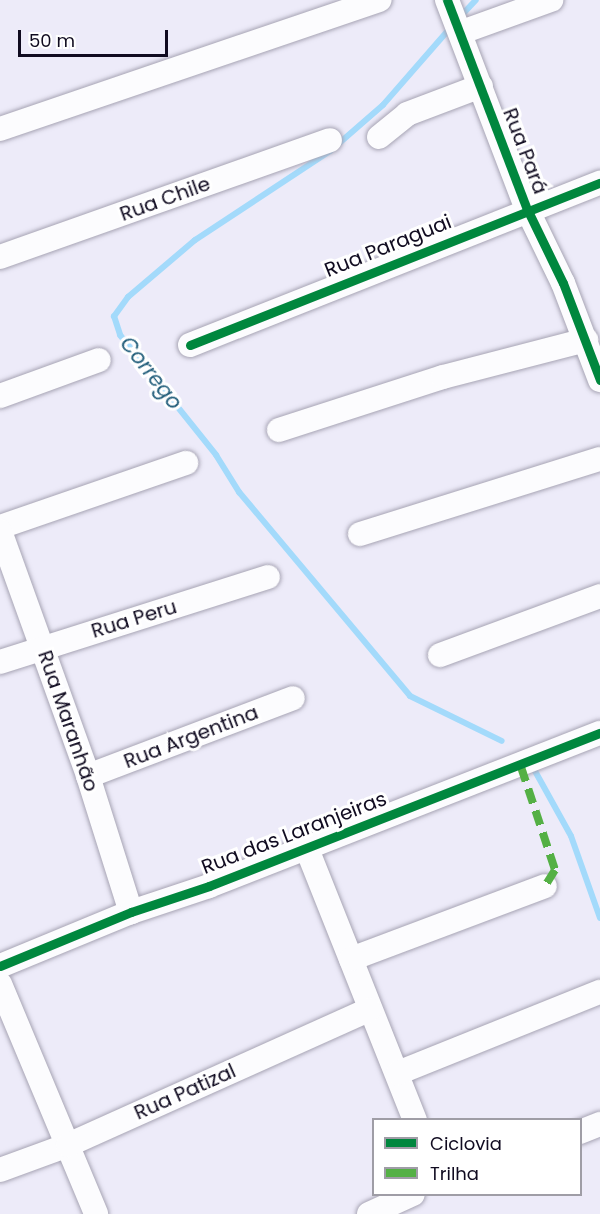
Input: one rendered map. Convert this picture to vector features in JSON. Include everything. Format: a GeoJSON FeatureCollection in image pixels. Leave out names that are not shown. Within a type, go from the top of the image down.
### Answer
{"type":"FeatureCollection","features":[{"type":"Feature","properties":{"kind":"street"},"geometry":{"type":"LineString","coordinates":[[0,129],[380,0]]}},
{"type":"Feature","properties":{"kind":"street","name":"Rua Pará"},"geometry":{"type":"LineString","coordinates":[[447,0],[527,209],[586,340],[599,376]]}},
{"type":"Feature","properties":{"kind":"street"},"geometry":{"type":"LineString","coordinates":[[460,29],[551,0]]}},
{"type":"Feature","properties":{"kind":"street"},"geometry":{"type":"LineString","coordinates":[[379,137],[407,114],[481,86]]}},
{"type":"Feature","properties":{"kind":"street","name":"Rua Chile"},"geometry":{"type":"LineString","coordinates":[[0,257],[330,140]]}},
{"type":"Feature","properties":{"kind":"street","name":"Rua Paraguai"},"geometry":{"type":"LineString","coordinates":[[190,345],[527,209],[600,183]]}},
{"type":"Feature","properties":{"kind":"street"},"geometry":{"type":"LineString","coordinates":[[279,430],[443,377],[586,340]]}},
{"type":"Feature","properties":{"kind":"street"},"geometry":{"type":"LineString","coordinates":[[0,396],[99,360]]}},
{"type":"Feature","properties":{"kind":"street"},"geometry":{"type":"LineString","coordinates":[[360,534],[600,459]]}},
{"type":"Feature","properties":{"kind":"street"},"geometry":{"type":"LineString","coordinates":[[0,527],[186,464]]}},
{"type":"Feature","properties":{"kind":"street","name":"Rua Maranhão"},"geometry":{"type":"LineString","coordinates":[[0,531],[88,776],[131,912]]}},
{"type":"Feature","properties":{"kind":"street","name":"Rua Peru"},"geometry":{"type":"LineString","coordinates":[[0,662],[268,577]]}},
{"type":"Feature","properties":{"kind":"street"},"geometry":{"type":"LineString","coordinates":[[440,655],[600,596]]}},
{"type":"Feature","properties":{"kind":"street","name":"Rua Argentina"},"geometry":{"type":"LineString","coordinates":[[88,776],[293,698]]}},
{"type":"Feature","properties":{"kind":"street","name":"Rua das Laranjeiras"},"geometry":{"type":"LineString","coordinates":[[0,966],[131,912],[307,849],[600,733]]}},
{"type":"Feature","properties":{"kind":"street"},"geometry":{"type":"LineString","coordinates":[[307,849],[369,1010],[398,1072],[415,1118]]}},
{"type":"Feature","properties":{"kind":"street"},"geometry":{"type":"LineString","coordinates":[[351,959],[545,886]]}},
{"type":"Feature","properties":{"kind":"street"},"geometry":{"type":"LineString","coordinates":[[0,984],[96,1214]]}},
{"type":"Feature","properties":{"kind":"street"},"geometry":{"type":"LineString","coordinates":[[398,1072],[600,992]]}},
{"type":"Feature","properties":{"kind":"street","name":"Rua Patizal"},"geometry":{"type":"LineString","coordinates":[[0,1170],[68,1145],[369,1010]]}},
{"type":"Feature","properties":{"kind":"street"},"geometry":{"type":"LineString","coordinates":[[582,1131],[600,1125]]}},
{"type":"Feature","properties":{"kind":"street"},"geometry":{"type":"LineString","coordinates":[[369,1214],[409,1196]]}},
{"type":"Feature","properties":{"kind":"waterway","name":"Corrego"},"geometry":{"type":"LineString","coordinates":[[460,17],[476,0]]}},
{"type":"Feature","properties":{"kind":"waterway","name":"Corrego"},"geometry":{"type":"LineString","coordinates":[[451,27],[383,105],[330,151],[195,240],[128,297],[114,316],[120,335],[216,455],[239,492],[410,696],[502,741]]}},
{"type":"Feature","properties":{"kind":"waterway","name":"Corrego"},"geometry":{"type":"LineString","coordinates":[[535,771],[571,836],[600,918]]}},
{"type":"Feature","properties":{"kind":"marked path"},"geometry":{"type":"LineString","coordinates":[[521,767],[555,870],[545,886]]}},
{"type":"Feature","properties":{"kind":"cycle path"},"geometry":{"type":"LineString","coordinates":[[447,0],[527,209],[563,283],[600,380]]}},
{"type":"Feature","properties":{"kind":"cycle path"},"geometry":{"type":"LineString","coordinates":[[190,345],[600,183]]}},
{"type":"Feature","properties":{"kind":"cycle path"},"geometry":{"type":"LineString","coordinates":[[0,966],[131,912],[209,886],[600,733]]}}]}
